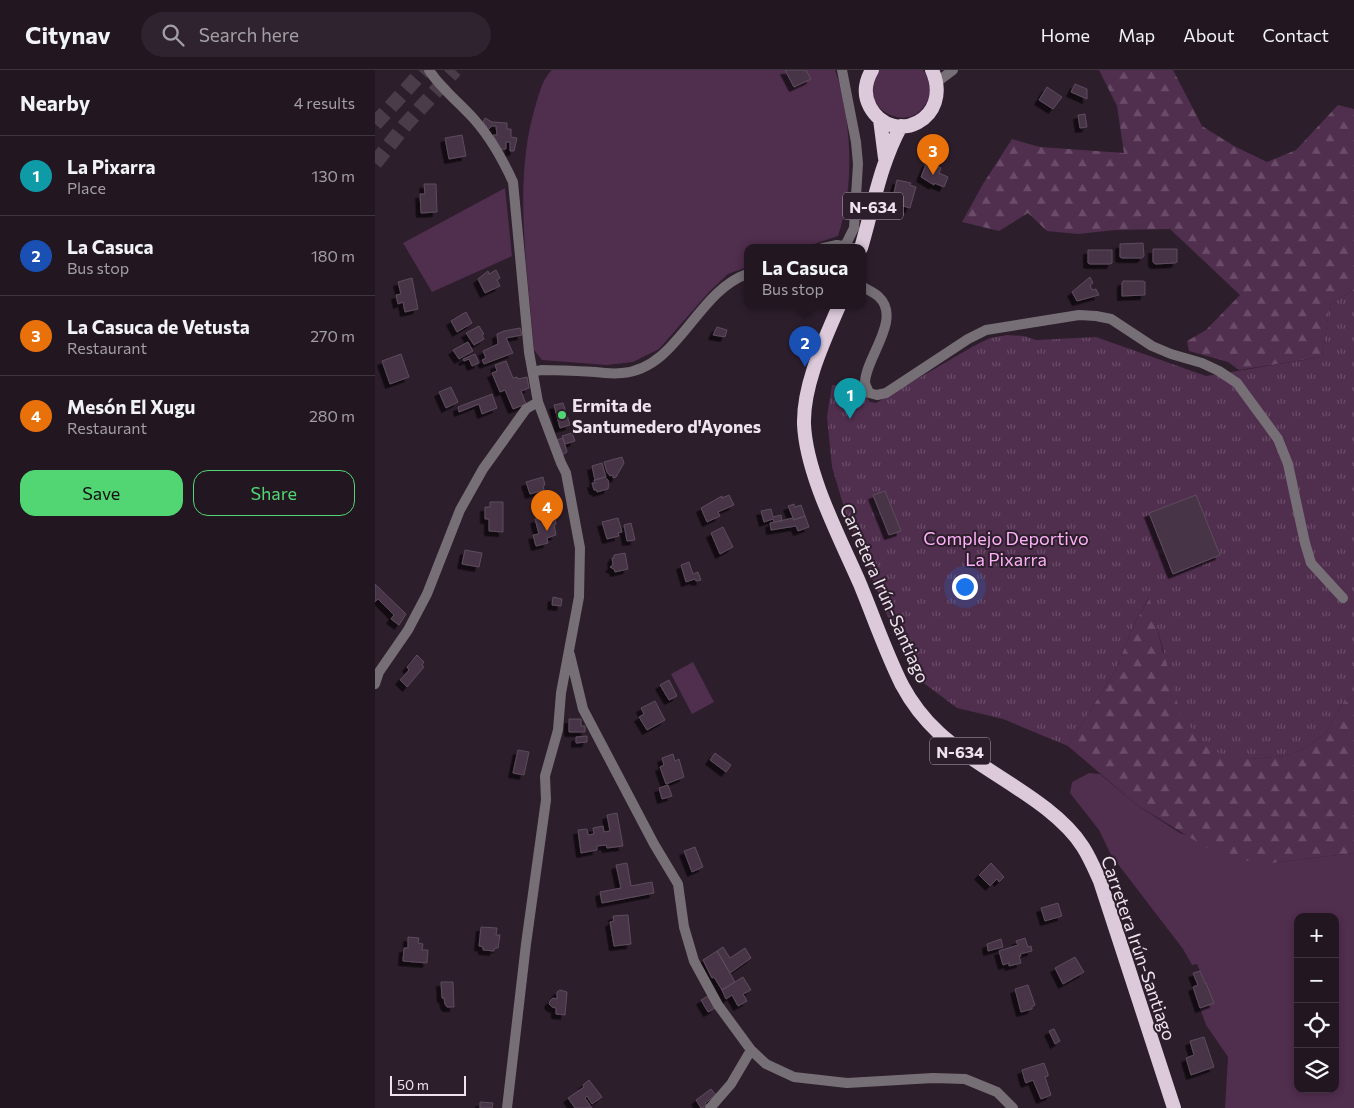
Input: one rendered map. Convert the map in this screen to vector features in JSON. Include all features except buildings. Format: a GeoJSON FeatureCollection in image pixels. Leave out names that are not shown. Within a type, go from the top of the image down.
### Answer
{"type":"FeatureCollection","features":[{"type":"Feature","properties":{"kind":"highway","name":"N-634"},"geometry":{"type":"LineString","coordinates":[[872,70],[867,79],[865,92],[868,103],[880,119],[884,141],[885,164]]}},
{"type":"Feature","properties":{"kind":"highway"},"geometry":{"type":"LineString","coordinates":[[880,119],[892,125],[901,126],[917,123],[925,118],[932,110],[937,98],[935,76]]}},
{"type":"Feature","properties":{"kind":"highway","name":"N-634"},"geometry":{"type":"LineString","coordinates":[[862,244],[885,164],[892,143],[901,126]]}},
{"type":"Feature","properties":{"kind":"highway","name":"Carretera Irún-Santiago"},"geometry":{"type":"LineString","coordinates":[[838,309],[817,359],[808,389],[804,424],[809,457],[822,495],[903,686],[922,714],[938,732],[957,748],[1050,812],[1083,847],[1100,881],[1174,1108]]}},
{"type":"Feature","properties":{"kind":"street"},"geometry":{"type":"LineString","coordinates":[[429,70],[444,90],[473,118],[486,134],[507,168],[513,182],[529,352],[538,402],[566,474],[580,548],[579,597],[561,693],[558,730],[545,776],[546,800],[526,944],[507,1108]]}},
{"type":"Feature","properties":{"kind":"street"},"geometry":{"type":"LineString","coordinates":[[842,70],[856,142],[858,164],[854,228],[851,244]]}},
{"type":"Feature","properties":{"kind":"street"},"geometry":{"type":"LineString","coordinates":[[935,76],[953,70]]}},
{"type":"Feature","properties":{"kind":"street"},"geometry":{"type":"LineString","coordinates":[[533,372],[541,370],[622,374],[647,366],[662,355],[710,299],[725,286],[744,276]]}},
{"type":"Feature","properties":{"kind":"street"},"geometry":{"type":"LineString","coordinates":[[866,289],[879,296],[885,305],[887,316],[885,328],[868,368],[865,383],[869,393],[877,395],[886,393],[968,338],[986,330],[1079,315],[1111,319],[1152,346],[1202,363],[1219,371],[1237,383],[1278,439],[1288,464],[1311,563],[1343,598]]}},
{"type":"Feature","properties":{"kind":"street"},"geometry":{"type":"LineString","coordinates":[[375,684],[379,672],[408,630],[427,594],[460,510],[483,469],[526,410],[538,402]]}},
{"type":"Feature","properties":{"kind":"street"},"geometry":{"type":"LineString","coordinates":[[569,650],[583,709],[654,844],[678,884],[684,927],[694,961],[718,1005],[751,1050],[765,1064],[794,1077],[847,1083],[933,1078],[965,1079],[997,1092],[1013,1108]]}},
{"type":"Feature","properties":{"kind":"street"},"geometry":{"type":"LineString","coordinates":[[710,1108],[731,1084],[751,1050]]}},
{"type":"Feature","properties":{"kind":"green space"},"geometry":{"type":"Polygon","coordinates":[[[552,70],[835,70],[845,110],[849,153],[847,196],[838,236],[814,244],[744,244],[744,268],[728,274],[710,291],[659,349],[633,362],[607,365],[542,360],[534,350],[523,195],[529,133],[536,104],[546,78],[552,70]]]}},
{"type":"Feature","properties":{"kind":"green space"},"geometry":{"type":"Polygon","coordinates":[[[879,70],[923,70],[929,80],[930,91],[928,99],[920,111],[909,117],[897,117],[886,113],[877,105],[872,95],[872,83],[879,70]]]}},
{"type":"Feature","properties":{"kind":"green space"},"geometry":{"type":"Polygon","coordinates":[[[1099,70],[1173,70],[1202,126],[1234,146],[1267,162],[1296,150],[1338,105],[1354,109],[1354,289],[1330,305],[1322,357],[1239,370],[1228,362],[1189,351],[1187,341],[1206,330],[1240,295],[1170,229],[1115,230],[1078,234],[1047,231],[1028,213],[999,231],[962,222],[983,184],[1012,139],[1040,147],[1124,153],[1117,106],[1099,70]]]}},
{"type":"Feature","properties":{"kind":"green space"},"geometry":{"type":"Polygon","coordinates":[[[505,188],[512,256],[432,292],[403,243],[505,188]]]}},
{"type":"Feature","properties":{"kind":"green space","name":"Complejo Deportivo La Pixarra"},"geometry":{"type":"Polygon","coordinates":[[[1354,289],[1354,695],[1341,705],[1326,733],[1307,747],[1286,756],[1250,759],[1224,756],[1202,742],[1180,713],[1149,597],[1134,625],[1115,671],[1068,746],[1003,719],[957,708],[917,678],[889,620],[846,514],[832,467],[827,417],[832,385],[859,385],[870,402],[876,403],[972,347],[990,338],[1007,335],[1024,336],[1036,340],[1096,337],[1206,376],[1322,357],[1330,305],[1354,289]]]}},
{"type":"Feature","properties":{"kind":"green space"},"geometry":{"type":"Polygon","coordinates":[[[1150,596],[1163,653],[1250,759],[1286,756],[1307,747],[1326,733],[1341,705],[1354,695],[1354,853],[1272,863],[1225,859],[1137,805],[1068,746],[1115,671],[1134,625],[1150,596]]]}},
{"type":"Feature","properties":{"kind":"green space"},"geometry":{"type":"Polygon","coordinates":[[[693,662],[714,702],[692,714],[671,674],[693,662]]]}},
{"type":"Feature","properties":{"kind":"green space"},"geometry":{"type":"Polygon","coordinates":[[[1089,773],[1100,774],[1137,805],[1180,833],[1272,863],[1354,853],[1354,1108],[1225,1108],[1228,1057],[1206,1025],[1200,1008],[1213,1003],[1197,964],[1192,965],[1183,949],[1111,855],[1099,830],[1070,793],[1072,782],[1089,773]]]}},
{"type":"Feature","properties":{"kind":"tunnel"},"geometry":{"type":"LineString","coordinates":[[375,124],[424,70]]}},
{"type":"Feature","properties":{"kind":"tunnel"},"geometry":{"type":"LineString","coordinates":[[375,163],[406,124],[455,70]]}},
{"type":"Feature","properties":{"kind":"place","name":"La Casuca de Vetusta"},"geometry":{"type":"Point","coordinates":[933,175]}},
{"type":"Feature","properties":{"kind":"place","name":"La Casuca"},"geometry":{"type":"Point","coordinates":[805,367]}},
{"type":"Feature","properties":{"kind":"place","name":"Ermita de Santumedero d'Ayones"},"geometry":{"type":"Point","coordinates":[562,415]}},
{"type":"Feature","properties":{"kind":"place","name":"La Pixarra"},"geometry":{"type":"Point","coordinates":[850,419]}},
{"type":"Feature","properties":{"kind":"place","name":"Mesón El Xugu"},"geometry":{"type":"Point","coordinates":[547,531]}}]}
